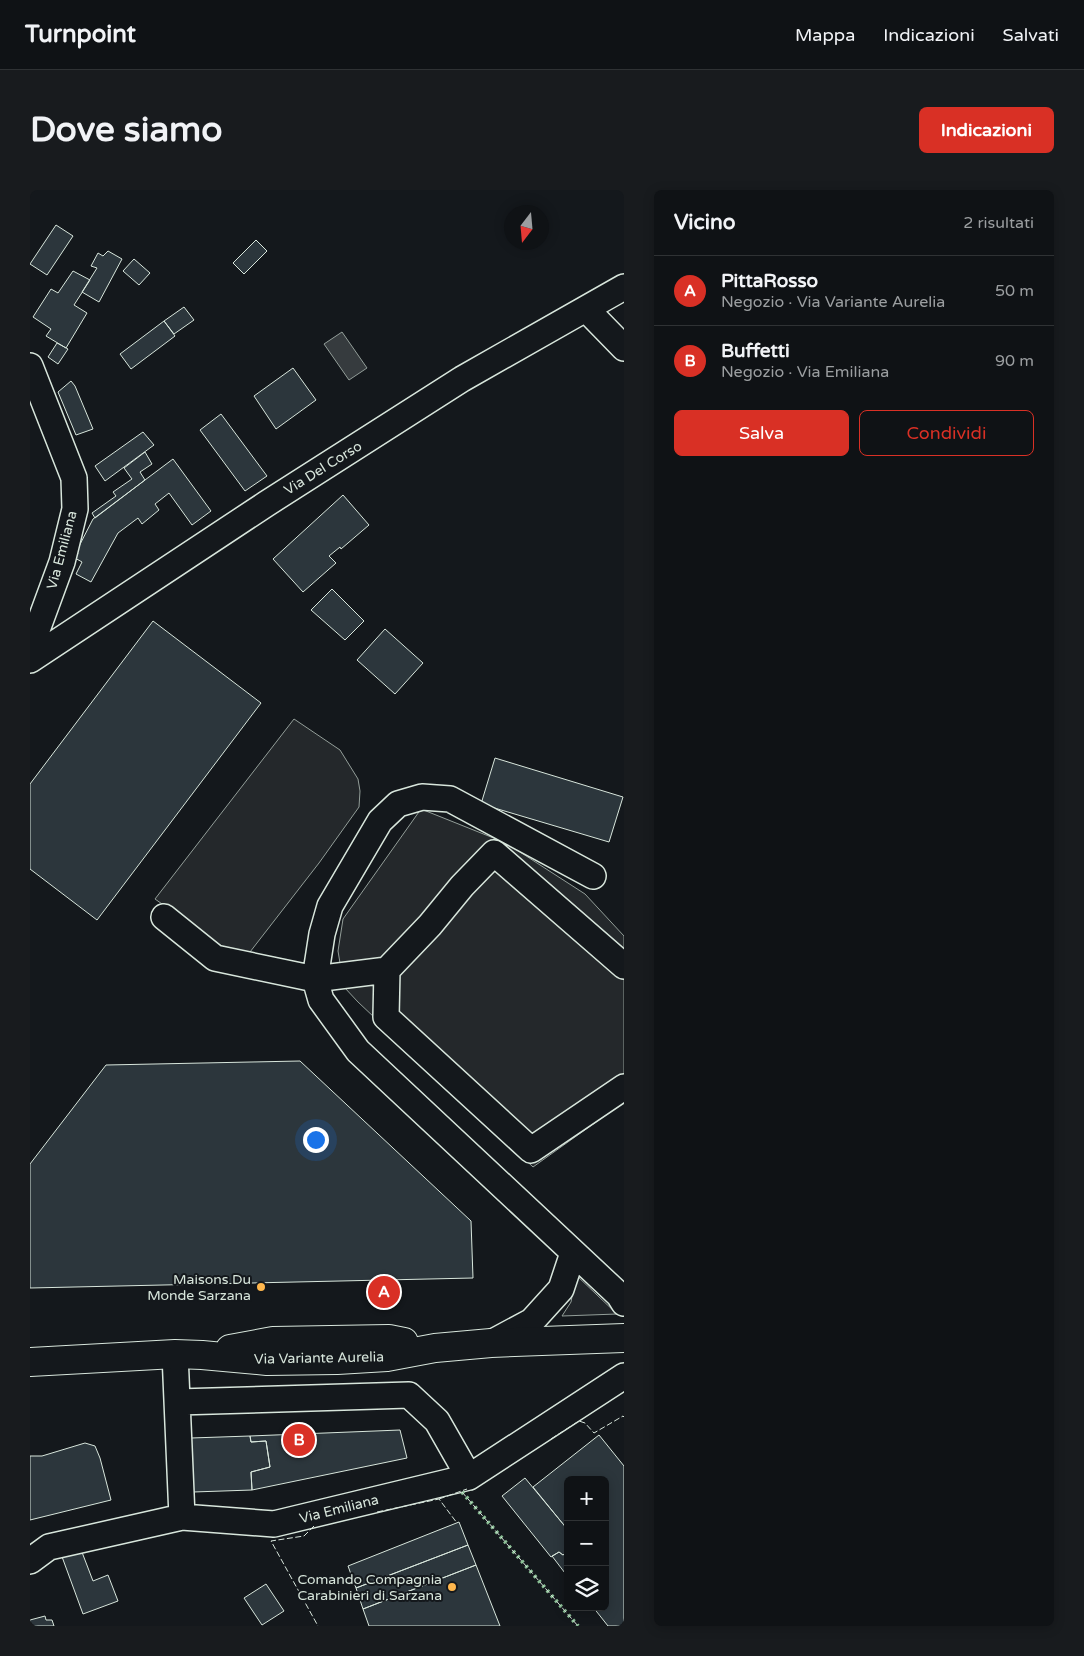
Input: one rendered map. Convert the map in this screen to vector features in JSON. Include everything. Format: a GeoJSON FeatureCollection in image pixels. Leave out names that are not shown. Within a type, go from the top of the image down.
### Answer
{"type":"FeatureCollection","features":[{"type":"Feature","properties":{"kind":"main road","name":"Via Variante Aurelia"},"geometry":{"type":"LineString","coordinates":[[30,1362],[175,1354],[202,1355],[273,1341],[389,1339],[434,1348],[491,1343],[624,1338]]}},
{"type":"Feature","properties":{"kind":"street","name":"Via Del Corso"},"geometry":{"type":"LineString","coordinates":[[30,660],[266,504],[462,379],[624,287]]}},
{"type":"Feature","properties":{"kind":"street"},"geometry":{"type":"LineString","coordinates":[[586,309],[624,348]]}},
{"type":"Feature","properties":{"kind":"street","name":"Via Emiliana"},"geometry":{"type":"LineString","coordinates":[[30,366],[74,478],[74,509],[62,562],[30,649]]}},
{"type":"Feature","properties":{"kind":"street"},"geometry":{"type":"LineString","coordinates":[[593,876],[450,799],[422,797],[398,804],[380,821],[330,906],[322,934],[315,979],[321,1000],[358,1051],[619,1295],[624,1303]]}},
{"type":"Feature","properties":{"kind":"street"},"geometry":{"type":"LineString","coordinates":[[164,918],[214,958],[315,979],[387,970],[494,853],[624,966]]}},
{"type":"Feature","properties":{"kind":"street"},"geometry":{"type":"LineString","coordinates":[[387,970],[386,1017],[531,1150],[624,1087]]}},
{"type":"Feature","properties":{"kind":"street"},"geometry":{"type":"LineString","coordinates":[[491,1343],[532,1321],[562,1289],[573,1253]]}},
{"type":"Feature","properties":{"kind":"street"},"geometry":{"type":"LineString","coordinates":[[175,1354],[182,1517]]}},
{"type":"Feature","properties":{"kind":"street","name":"Via Emiliana"},"geometry":{"type":"LineString","coordinates":[[30,1561],[49,1547],[182,1517],[274,1524],[469,1477],[618,1388]]}},
{"type":"Feature","properties":{"kind":"street"},"geometry":{"type":"LineString","coordinates":[[178,1402],[409,1395],[437,1421],[469,1477]]}},
{"type":"Feature","properties":{"kind":"shaded area"},"geometry":{"type":"Polygon","coordinates":[[[342,332],[367,368],[349,380],[324,344],[342,332]]]}},
{"type":"Feature","properties":{"kind":"shaded area"},"geometry":{"type":"Polygon","coordinates":[[[294,719],[340,750],[358,779],[360,791],[359,807],[319,863],[243,961],[155,899],[294,719]]]}},
{"type":"Feature","properties":{"kind":"shaded area"},"geometry":{"type":"Polygon","coordinates":[[[421,809],[506,843],[585,894],[624,936],[624,1102],[533,1167],[344,987],[338,951],[343,919],[421,809]]]}},
{"type":"Feature","properties":{"kind":"shaded area"},"geometry":{"type":"Polygon","coordinates":[[[576,1275],[617,1314],[562,1316],[571,1302],[576,1275]]]}},
{"type":"Feature","properties":{"kind":"building"},"geometry":{"type":"Polygon","coordinates":[[[56,225],[73,236],[47,275],[30,264],[56,225]]]}},
{"type":"Feature","properties":{"kind":"building"},"geometry":{"type":"Polygon","coordinates":[[[256,240],[267,251],[244,274],[233,263],[256,240]]]}},
{"type":"Feature","properties":{"kind":"building"},"geometry":{"type":"Polygon","coordinates":[[[108,251],[122,259],[99,302],[82,292],[97,268],[91,266],[98,253],[103,256],[108,251]]]}},
{"type":"Feature","properties":{"kind":"building"},"geometry":{"type":"Polygon","coordinates":[[[134,259],[150,273],[139,285],[123,271],[134,259]]]}},
{"type":"Feature","properties":{"kind":"building"},"geometry":{"type":"Polygon","coordinates":[[[73,271],[90,280],[74,305],[87,313],[66,348],[46,336],[51,329],[33,317],[51,289],[58,293],[73,271]]]}},
{"type":"Feature","properties":{"kind":"building"},"geometry":{"type":"Polygon","coordinates":[[[184,307],[194,320],[174,334],[164,321],[184,307]]]}},
{"type":"Feature","properties":{"kind":"building"},"geometry":{"type":"Polygon","coordinates":[[[164,321],[175,336],[131,369],[120,354],[164,321]]]}},
{"type":"Feature","properties":{"kind":"building"},"geometry":{"type":"Polygon","coordinates":[[[57,343],[68,349],[58,364],[48,357],[57,343]]]}},
{"type":"Feature","properties":{"kind":"building"},"geometry":{"type":"Polygon","coordinates":[[[293,368],[316,400],[276,429],[254,396],[293,368]]]}},
{"type":"Feature","properties":{"kind":"building"},"geometry":{"type":"Polygon","coordinates":[[[71,381],[75,386],[93,429],[76,435],[58,392],[71,381]]]}},
{"type":"Feature","properties":{"kind":"building"},"geometry":{"type":"Polygon","coordinates":[[[221,414],[267,476],[245,491],[200,430],[221,414]]]}},
{"type":"Feature","properties":{"kind":"building"},"geometry":{"type":"Polygon","coordinates":[[[143,432],[154,445],[105,481],[95,466],[143,432]]]}},
{"type":"Feature","properties":{"kind":"building"},"geometry":{"type":"Polygon","coordinates":[[[145,452],[152,464],[140,472],[145,480],[95,518],[92,513],[116,496],[113,492],[132,479],[124,468],[145,452]]]}},
{"type":"Feature","properties":{"kind":"building"},"geometry":{"type":"Polygon","coordinates":[[[173,459],[211,511],[192,525],[169,493],[155,504],[159,510],[142,524],[138,518],[118,533],[91,582],[76,574],[82,562],[75,558],[78,553],[76,552],[93,519],[173,459]]]}},
{"type":"Feature","properties":{"kind":"building"},"geometry":{"type":"Polygon","coordinates":[[[343,495],[369,525],[341,549],[340,547],[329,556],[336,563],[303,592],[273,559],[343,495]]]}},
{"type":"Feature","properties":{"kind":"building"},"geometry":{"type":"Polygon","coordinates":[[[332,589],[364,621],[345,640],[311,610],[332,589]]]}},
{"type":"Feature","properties":{"kind":"building"},"geometry":{"type":"Polygon","coordinates":[[[153,621],[261,703],[97,920],[30,869],[30,784],[153,621]]]}},
{"type":"Feature","properties":{"kind":"building"},"geometry":{"type":"Polygon","coordinates":[[[385,629],[423,663],[395,694],[357,660],[385,629]]]}},
{"type":"Feature","properties":{"kind":"building"},"geometry":{"type":"Polygon","coordinates":[[[495,758],[623,797],[609,842],[481,804],[495,758]]]}},
{"type":"Feature","properties":{"kind":"building"},"geometry":{"type":"Polygon","coordinates":[[[300,1061],[471,1221],[473,1278],[30,1288],[30,1164],[106,1065],[300,1061]]]}},
{"type":"Feature","properties":{"kind":"building"},"geometry":{"type":"Polygon","coordinates":[[[400,1430],[407,1458],[252,1490],[251,1472],[270,1467],[266,1441],[251,1442],[250,1436],[400,1430]]]}},
{"type":"Feature","properties":{"kind":"building"},"geometry":{"type":"Polygon","coordinates":[[[599,1435],[624,1466],[624,1626],[608,1626],[596,1611],[609,1611],[609,1476],[564,1476],[564,1525],[533,1487],[599,1435]]]}},
{"type":"Feature","properties":{"kind":"building"},"geometry":{"type":"Polygon","coordinates":[[[250,1436],[251,1442],[266,1441],[270,1467],[251,1472],[252,1490],[193,1492],[191,1438],[250,1436]]]}},
{"type":"Feature","properties":{"kind":"building"},"geometry":{"type":"Polygon","coordinates":[[[85,1443],[95,1446],[111,1500],[30,1520],[30,1456],[42,1456],[85,1443]]]}},
{"type":"Feature","properties":{"kind":"building"},"geometry":{"type":"Polygon","coordinates":[[[525,1478],[564,1525],[564,1554],[559,1552],[551,1557],[502,1496],[525,1478]]]}},
{"type":"Feature","properties":{"kind":"building"},"geometry":{"type":"Polygon","coordinates":[[[459,1522],[468,1545],[356,1588],[348,1566],[459,1522]]]}},
{"type":"Feature","properties":{"kind":"building"},"geometry":{"type":"Polygon","coordinates":[[[468,1545],[476,1565],[363,1609],[356,1588],[468,1545]]]}},
{"type":"Feature","properties":{"kind":"building"},"geometry":{"type":"Polygon","coordinates":[[[80,1547],[93,1581],[108,1575],[118,1601],[83,1614],[61,1554],[80,1547]]]}},
{"type":"Feature","properties":{"kind":"building"},"geometry":{"type":"Polygon","coordinates":[[[559,1552],[563,1555],[564,1572],[552,1556],[559,1552]]]}},
{"type":"Feature","properties":{"kind":"building","name":"Comando Compagnia Carabinieri di Sarzana"},"geometry":{"type":"Polygon","coordinates":[[[476,1565],[500,1626],[369,1626],[363,1609],[476,1565]]]}},
{"type":"Feature","properties":{"kind":"building"},"geometry":{"type":"Polygon","coordinates":[[[266,1584],[284,1611],[262,1625],[244,1598],[266,1584]]]}},
{"type":"Feature","properties":{"kind":"building"},"geometry":{"type":"Polygon","coordinates":[[[45,1616],[46,1620],[52,1620],[54,1626],[30,1626],[30,1620],[45,1616]]]}},
{"type":"Feature","properties":{"kind":"hedge"},"geometry":{"type":"LineString","coordinates":[[462,1492],[578,1626]]}},
{"type":"Feature","properties":{"kind":"fence"},"geometry":{"type":"LineString","coordinates":[[551,1439],[579,1421],[585,1423],[594,1433],[624,1417]]}},
{"type":"Feature","properties":{"kind":"fence"},"geometry":{"type":"LineString","coordinates":[[439,1499],[467,1489]]}},
{"type":"Feature","properties":{"kind":"fence"},"geometry":{"type":"LineString","coordinates":[[462,1492],[578,1626]]}},
{"type":"Feature","properties":{"kind":"fence"},"geometry":{"type":"LineString","coordinates":[[377,1512],[439,1499],[457,1523]]}},
{"type":"Feature","properties":{"kind":"fence"},"geometry":{"type":"LineString","coordinates":[[314,1526],[304,1536],[271,1541],[318,1626]]}},
{"type":"Feature","properties":{"kind":"place","name":"Maisons Du Monde Sarzana"},"geometry":{"type":"Point","coordinates":[261,1287]}},
{"type":"Feature","properties":{"kind":"place","name":"PittaRosso"},"geometry":{"type":"Point","coordinates":[384,1292]}},
{"type":"Feature","properties":{"kind":"place","name":"Buffetti"},"geometry":{"type":"Point","coordinates":[299,1440]}},
{"type":"Feature","properties":{"kind":"place","name":"Comando Compagnia Carabinieri di Sarzana"},"geometry":{"type":"Point","coordinates":[452,1587]}}]}
